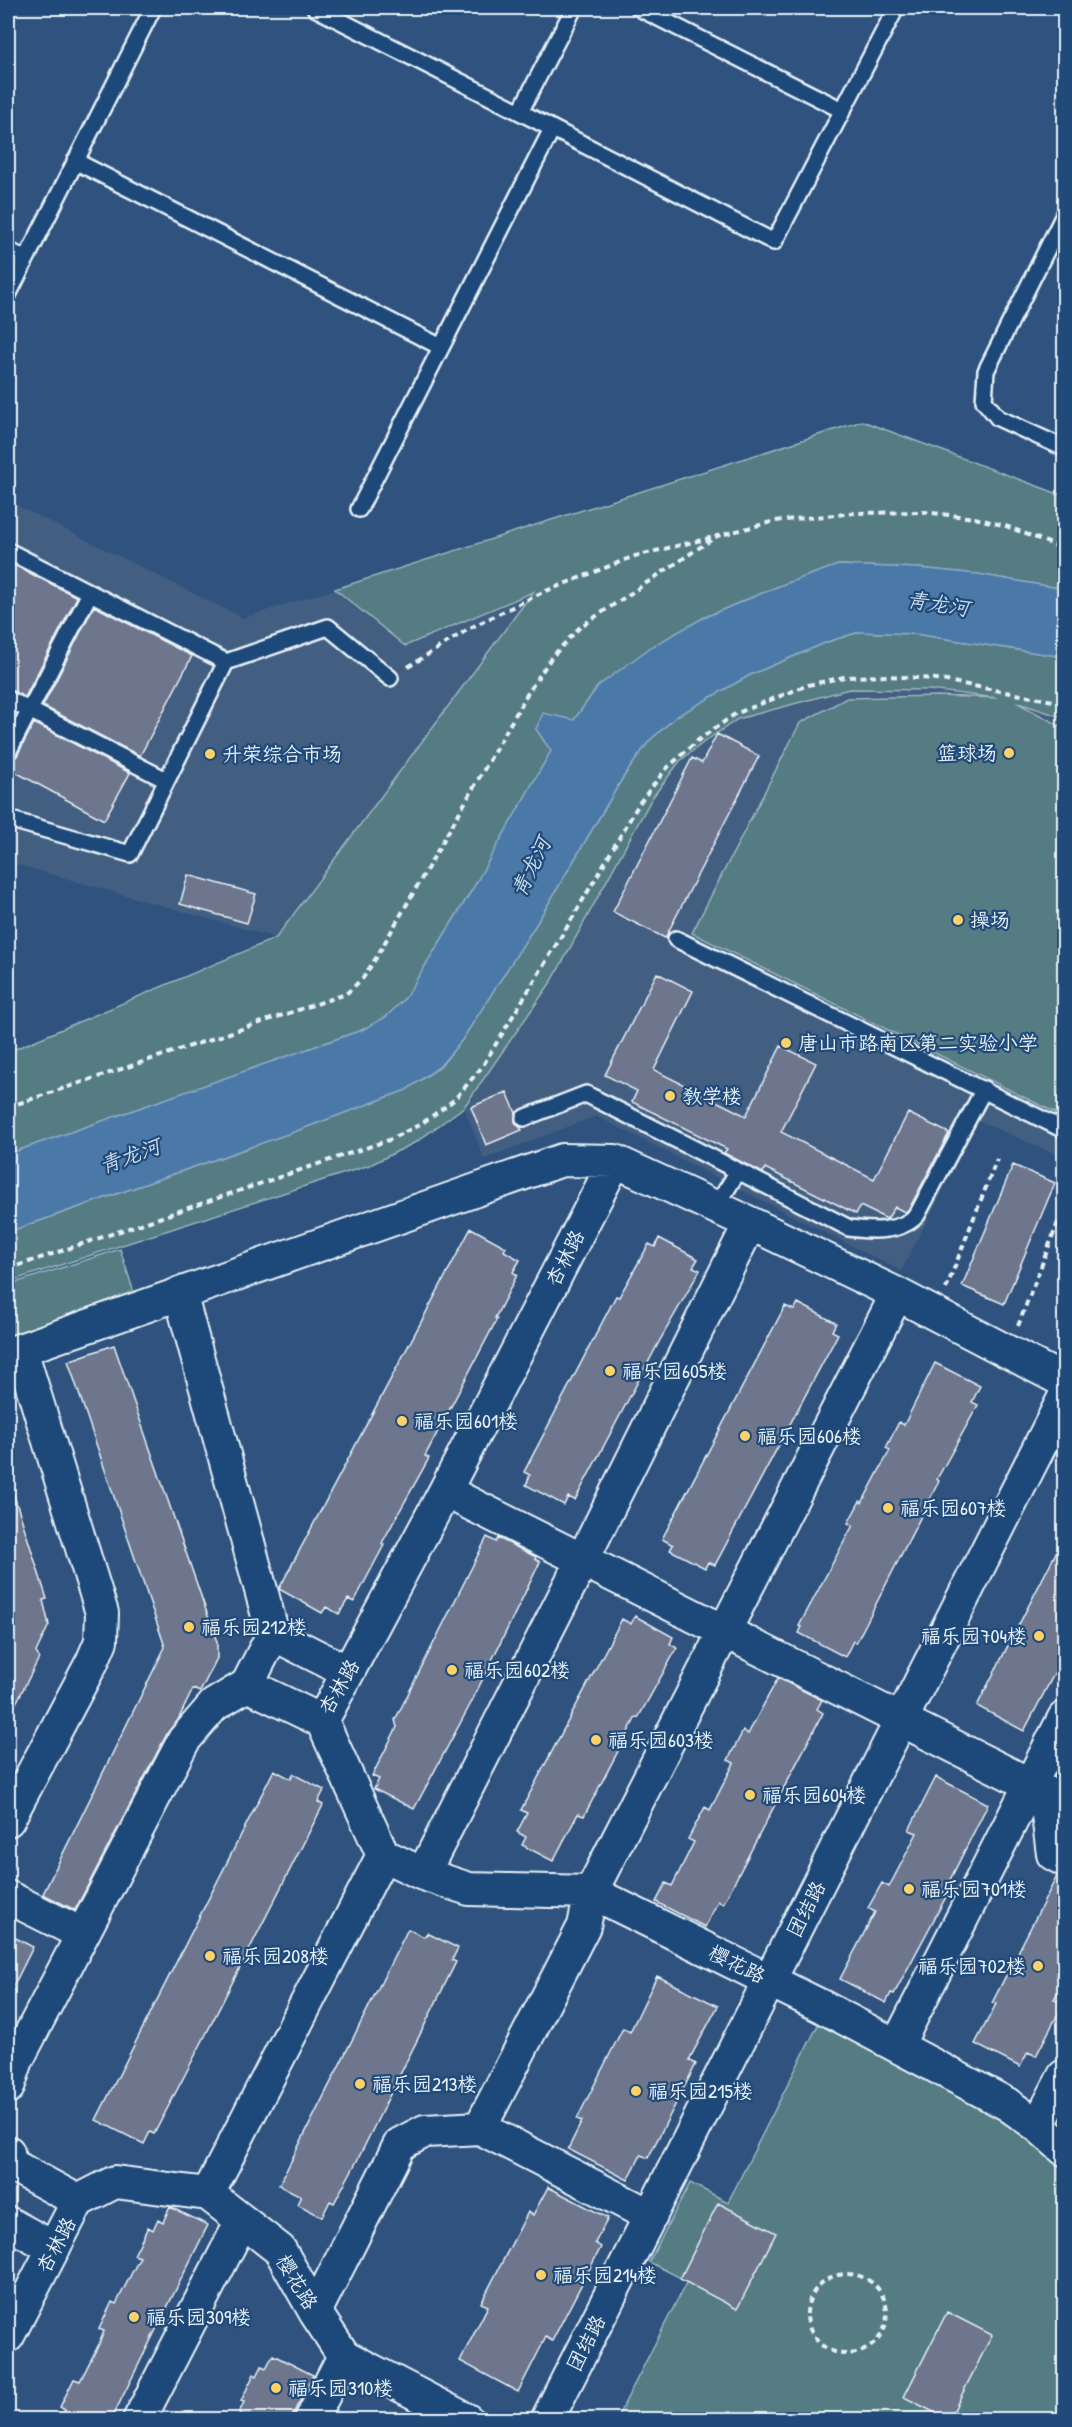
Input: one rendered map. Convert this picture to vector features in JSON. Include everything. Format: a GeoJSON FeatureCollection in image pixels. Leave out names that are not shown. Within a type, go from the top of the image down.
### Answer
{"type":"FeatureCollection","features":[{"type":"Feature","properties":{"kind":"street"},"geometry":{"type":"LineString","coordinates":[[8,1820],[92,1662],[101,1641],[102,1613],[14,1352],[562,1160],[615,1161],[897,1294],[1065,1382]]}},
{"type":"Feature","properties":{"kind":"street","name":"杏林路"},"geometry":{"type":"LineString","coordinates":[[247,1685],[322,1721],[445,1491],[615,1161]]}},
{"type":"Feature","properties":{"kind":"street"},"geometry":{"type":"LineString","coordinates":[[423,1874],[750,1223]]}},
{"type":"Feature","properties":{"kind":"street"},"geometry":{"type":"LineString","coordinates":[[8,2086],[17,2060],[184,1740],[214,1704],[247,1685],[273,1634],[180,1293]]}},
{"type":"Feature","properties":{"kind":"street"},"geometry":{"type":"LineString","coordinates":[[480,2128],[584,1926],[591,1892],[897,1294]]}},
{"type":"Feature","properties":{"kind":"street","name":"团结路"},"geometry":{"type":"LineString","coordinates":[[547,2420],[1065,1398]]}},
{"type":"Feature","properties":{"kind":"street"},"geometry":{"type":"LineString","coordinates":[[445,1491],[902,1719],[1047,1788]]}},
{"type":"Feature","properties":{"kind":"street"},"geometry":{"type":"LineString","coordinates":[[273,1634],[348,1672]]}},
{"type":"Feature","properties":{"kind":"street"},"geometry":{"type":"LineString","coordinates":[[897,2046],[1047,1788],[1065,1718]]}},
{"type":"Feature","properties":{"kind":"street"},"geometry":{"type":"LineString","coordinates":[[78,2201],[115,2182],[208,2194],[383,1855],[322,1721]]}},
{"type":"Feature","properties":{"kind":"street"},"geometry":{"type":"LineString","coordinates":[[1047,1788],[1053,1854],[1065,1860]]}},
{"type":"Feature","properties":{"kind":"street","name":"樱花路"},"geometry":{"type":"LineString","coordinates":[[383,1855],[423,1874],[469,1889],[591,1892],[770,1981],[1007,2104],[1065,2149]]}},
{"type":"Feature","properties":{"kind":"street"},"geometry":{"type":"LineString","coordinates":[[8,1896],[82,1934]]}},
{"type":"Feature","properties":{"kind":"street"},"geometry":{"type":"LineString","coordinates":[[1038,2126],[1065,2076]]}},
{"type":"Feature","properties":{"kind":"street"},"geometry":{"type":"LineString","coordinates":[[315,2312],[400,2144],[425,2131],[480,2128],[651,2216]]}},
{"type":"Feature","properties":{"kind":"street","name":"杏林路"},"geometry":{"type":"LineString","coordinates":[[8,2162],[78,2201],[8,2336]]}},
{"type":"Feature","properties":{"kind":"street","name":"樱花路"},"geometry":{"type":"LineString","coordinates":[[208,2194],[280,2250],[315,2312],[344,2356],[467,2420]]}},
{"type":"Feature","properties":{"kind":"street"},"geometry":{"type":"LineString","coordinates":[[140,2420],[242,2221]]}},
{"type":"Feature","properties":{"kind":"street"},"geometry":{"type":"LineString","coordinates":[[8,2223],[54,2248]]}},
{"type":"Feature","properties":{"kind":"street"},"geometry":{"type":"LineString","coordinates":[[311,2420],[344,2356]]}},
{"type":"Feature","properties":{"kind":"lane"},"geometry":{"type":"LineString","coordinates":[[8,295],[153,8]]}},
{"type":"Feature","properties":{"kind":"lane"},"geometry":{"type":"LineString","coordinates":[[315,8],[774,242],[896,8]]}},
{"type":"Feature","properties":{"kind":"lane"},"geometry":{"type":"LineString","coordinates":[[520,112],[574,8]]}},
{"type":"Feature","properties":{"kind":"lane"},"geometry":{"type":"LineString","coordinates":[[639,8],[842,110]]}},
{"type":"Feature","properties":{"kind":"lane"},"geometry":{"type":"LineString","coordinates":[[359,509],[552,129]]}},
{"type":"Feature","properties":{"kind":"lane"},"geometry":{"type":"LineString","coordinates":[[75,161],[441,347]]}},
{"type":"Feature","properties":{"kind":"lane"},"geometry":{"type":"LineString","coordinates":[[1065,215],[986,371],[984,401],[998,418],[1065,448]]}},
{"type":"Feature","properties":{"kind":"lane"},"geometry":{"type":"LineString","coordinates":[[8,250],[26,259]]}},
{"type":"Feature","properties":{"kind":"lane"},"geometry":{"type":"LineString","coordinates":[[8,551],[226,662]]}},
{"type":"Feature","properties":{"kind":"lane"},"geometry":{"type":"LineString","coordinates":[[8,752],[90,593]]}},
{"type":"Feature","properties":{"kind":"lane"},"geometry":{"type":"LineString","coordinates":[[8,819],[130,854],[226,662],[328,627],[390,678]]}},
{"type":"Feature","properties":{"kind":"lane"},"geometry":{"type":"LineString","coordinates":[[8,699],[166,780]]}},
{"type":"Feature","properties":{"kind":"lane"},"geometry":{"type":"LineString","coordinates":[[676,939],[1065,1130]]}},
{"type":"Feature","properties":{"kind":"lane"},"geometry":{"type":"LineString","coordinates":[[525,1118],[586,1094],[849,1227],[868,1230],[890,1229],[909,1223],[917,1215],[984,1089]]}},
{"type":"Feature","properties":{"kind":"lane"},"geometry":{"type":"LineString","coordinates":[[716,1207],[738,1172]]}},
{"type":"Feature","properties":{"kind":"path"},"geometry":{"type":"LineString","coordinates":[[390,678],[470,628],[541,593],[635,556],[775,520],[855,513],[925,512],[975,518],[1006,526],[1065,549]]}},
{"type":"Feature","properties":{"kind":"path"},"geometry":{"type":"LineString","coordinates":[[8,1107],[346,994],[363,978],[376,958],[529,691],[551,658],[580,627],[717,536]]}},
{"type":"Feature","properties":{"kind":"path"},"geometry":{"type":"LineString","coordinates":[[8,1269],[389,1140],[421,1124],[454,1100],[482,1067],[640,802],[666,769],[697,741],[735,714],[808,685],[844,677],[886,676],[936,679],[1065,703]]}},
{"type":"Feature","properties":{"kind":"path"},"geometry":{"type":"LineString","coordinates":[[936,1315],[997,1159]]}},
{"type":"Feature","properties":{"kind":"path"},"geometry":{"type":"LineString","coordinates":[[1008,1352],[1065,1207]]}},
{"type":"Feature","properties":{"kind":"path"},"geometry":{"type":"LineString","coordinates":[[842,2274],[856,2275],[868,2280],[879,2289],[885,2301],[887,2321],[877,2341],[868,2348],[858,2353],[837,2353],[820,2344],[812,2334],[808,2322],[809,2304],[818,2286],[829,2278],[842,2274]]}},
{"type":"Feature","properties":{"kind":"shaded area","name":"升荣综合市场"},"geometry":{"type":"Polygon","coordinates":[[[8,501],[243,618],[335,589],[405,646],[534,591],[276,938],[8,862],[8,501]]]}},
{"type":"Feature","properties":{"kind":"shaded area","name":"唐山市路南区第二实验小学"},"geometry":{"type":"Polygon","coordinates":[[[849,689],[929,690],[1011,700],[1064,718],[1064,1158],[979,1121],[901,1271],[596,1116],[484,1159],[464,1107],[553,979],[652,798],[680,761],[738,719],[849,689]]]}},
{"type":"Feature","properties":{"kind":"green space"},"geometry":{"type":"Polygon","coordinates":[[[862,421],[1064,496],[1064,589],[978,574],[918,568],[838,565],[779,586],[703,618],[598,686],[574,720],[536,729],[551,751],[472,890],[406,997],[386,1017],[362,1030],[8,1154],[8,1052],[276,938],[533,592],[405,646],[335,589],[862,421]]]}},
{"type":"Feature","properties":{"kind":"green space"},"geometry":{"type":"Polygon","coordinates":[[[859,632],[915,634],[1064,657],[1064,718],[1016,702],[1064,728],[1064,1117],[692,933],[800,723],[847,698],[938,696],[997,698],[929,690],[849,689],[738,719],[680,761],[652,798],[553,979],[464,1107],[416,1142],[370,1165],[8,1282],[8,1232],[406,1090],[440,1067],[462,1040],[535,926],[622,779],[649,741],[677,716],[750,675],[827,642],[859,632]]]}},
{"type":"Feature","properties":{"kind":"green space"},"geometry":{"type":"Polygon","coordinates":[[[120,1249],[135,1296],[8,1337],[8,1285],[120,1249]]]}},
{"type":"Feature","properties":{"kind":"green space"},"geometry":{"type":"Polygon","coordinates":[[[819,2023],[1024,2128],[1064,2171],[1064,2419],[616,2420],[687,2281],[649,2262],[690,2183],[728,2202],[819,2023]]]}},
{"type":"Feature","properties":{"kind":"water","name":"青龙河"},"geometry":{"type":"Polygon","coordinates":[[[838,565],[918,568],[978,574],[1064,589],[1064,657],[915,634],[859,632],[827,642],[750,675],[677,716],[649,741],[622,779],[535,926],[462,1040],[440,1066],[406,1090],[8,1232],[8,1154],[362,1030],[386,1017],[406,997],[472,890],[551,751],[536,729],[543,713],[574,720],[598,686],[651,647],[703,618],[779,586],[838,565]]]}},
{"type":"Feature","properties":{"kind":"building"},"geometry":{"type":"Polygon","coordinates":[[[8,562],[77,597],[25,697],[8,689],[8,562]]]}},
{"type":"Feature","properties":{"kind":"building"},"geometry":{"type":"Polygon","coordinates":[[[94,606],[192,656],[140,756],[43,706],[94,606]]]}},
{"type":"Feature","properties":{"kind":"building"},"geometry":{"type":"Polygon","coordinates":[[[34,723],[130,773],[104,820],[8,768],[8,762],[17,756],[34,723]]]}},
{"type":"Feature","properties":{"kind":"building"},"geometry":{"type":"Polygon","coordinates":[[[717,734],[759,756],[665,938],[613,912],[692,758],[702,763],[717,734]]]}},
{"type":"Feature","properties":{"kind":"building"},"geometry":{"type":"Polygon","coordinates":[[[188,875],[256,894],[247,923],[180,904],[188,875]]]}},
{"type":"Feature","properties":{"kind":"building","name":"教学楼"},"geometry":{"type":"Polygon","coordinates":[[[657,973],[693,991],[654,1070],[746,1116],[781,1046],[816,1063],[781,1132],[874,1179],[908,1113],[949,1133],[909,1209],[905,1212],[895,1207],[887,1219],[860,1206],[856,1214],[765,1168],[763,1173],[757,1170],[724,1153],[727,1149],[632,1102],[637,1091],[605,1075],[657,973]]]}},
{"type":"Feature","properties":{"kind":"building"},"geometry":{"type":"Polygon","coordinates":[[[507,1092],[516,1113],[515,1122],[522,1130],[486,1145],[471,1107],[507,1092]]]}},
{"type":"Feature","properties":{"kind":"building"},"geometry":{"type":"Polygon","coordinates":[[[1013,1165],[1055,1183],[1004,1304],[962,1286],[1013,1165]]]}},
{"type":"Feature","properties":{"kind":"building","name":"福乐园601楼"},"geometry":{"type":"Polygon","coordinates":[[[471,1228],[506,1247],[504,1251],[520,1260],[513,1272],[517,1275],[495,1318],[497,1319],[425,1456],[429,1458],[382,1543],[384,1545],[354,1602],[348,1599],[339,1614],[326,1607],[322,1613],[279,1589],[471,1228]]]}},
{"type":"Feature","properties":{"kind":"building","name":"福乐园605楼"},"geometry":{"type":"Polygon","coordinates":[[[659,1238],[698,1259],[693,1267],[700,1270],[575,1500],[568,1497],[564,1505],[526,1485],[530,1475],[524,1472],[616,1296],[619,1297],[649,1244],[655,1247],[659,1238]]]}},
{"type":"Feature","properties":{"kind":"building","name":"福乐园606楼"},"geometry":{"type":"Polygon","coordinates":[[[798,1303],[836,1323],[832,1331],[838,1334],[715,1565],[708,1562],[705,1568],[670,1550],[673,1545],[662,1539],[785,1306],[794,1310],[798,1303]]]}},
{"type":"Feature","properties":{"kind":"building","name":"福乐园212楼"},"geometry":{"type":"Polygon","coordinates":[[[114,1345],[217,1642],[217,1658],[200,1692],[193,1689],[178,1720],[168,1732],[75,1910],[43,1894],[165,1647],[68,1361],[114,1345]]]}},
{"type":"Feature","properties":{"kind":"building","name":"福乐园607楼"},"geometry":{"type":"Polygon","coordinates":[[[935,1363],[980,1386],[972,1402],[978,1405],[937,1479],[939,1481],[856,1643],[853,1641],[845,1657],[799,1633],[802,1627],[799,1626],[853,1525],[848,1523],[860,1501],[862,1503],[890,1450],[886,1448],[899,1422],[904,1425],[935,1363]]]}},
{"type":"Feature","properties":{"kind":"building"},"geometry":{"type":"Polygon","coordinates":[[[12,1489],[47,1599],[43,1600],[49,1625],[36,1652],[39,1658],[8,1719],[8,1634],[10,1629],[8,1620],[8,1490],[12,1489]]]}},
{"type":"Feature","properties":{"kind":"building","name":"福乐园704楼"},"geometry":{"type":"Polygon","coordinates":[[[1065,1535],[1065,1653],[1024,1731],[977,1706],[1065,1535]]]}},
{"type":"Feature","properties":{"kind":"building","name":"福乐园602楼"},"geometry":{"type":"Polygon","coordinates":[[[487,1537],[496,1542],[498,1538],[536,1557],[535,1559],[540,1562],[470,1705],[414,1809],[374,1789],[379,1779],[372,1776],[397,1727],[395,1720],[487,1537]]]}},
{"type":"Feature","properties":{"kind":"building","name":"福乐园603楼"},"geometry":{"type":"Polygon","coordinates":[[[635,1616],[673,1637],[670,1644],[677,1648],[638,1718],[636,1717],[584,1816],[578,1814],[553,1861],[522,1845],[526,1837],[517,1832],[527,1813],[521,1810],[622,1619],[631,1624],[635,1616]]]}},
{"type":"Feature","properties":{"kind":"building","name":"福乐园604楼"},"geometry":{"type":"Polygon","coordinates":[[[778,1678],[822,1700],[817,1709],[823,1713],[723,1904],[718,1901],[705,1927],[656,1902],[666,1883],[672,1886],[694,1842],[688,1839],[705,1807],[710,1810],[734,1763],[728,1760],[743,1731],[748,1734],[778,1678]]]}},
{"type":"Feature","properties":{"kind":"building","name":"福乐园208楼"},"geometry":{"type":"Polygon","coordinates":[[[274,1770],[291,1779],[293,1774],[324,1790],[318,1802],[323,1805],[154,2134],[150,2132],[144,2144],[96,2120],[274,1770]]]}},
{"type":"Feature","properties":{"kind":"building","name":"福乐园701楼"},"geometry":{"type":"Polygon","coordinates":[[[936,1777],[988,1804],[943,1894],[947,1895],[894,1994],[891,1993],[886,2003],[840,1979],[875,1912],[868,1908],[882,1883],[889,1887],[917,1833],[909,1830],[936,1777]]]}},
{"type":"Feature","properties":{"kind":"building","name":"福乐园702楼"},"geometry":{"type":"Polygon","coordinates":[[[1057,1876],[1065,1878],[1065,1980],[1054,1999],[1063,2004],[1036,2056],[1028,2052],[1020,2067],[975,2044],[996,2004],[992,2003],[1057,1876]]]}},
{"type":"Feature","properties":{"kind":"building","name":"福乐园213楼"},"geometry":{"type":"Polygon","coordinates":[[[408,1929],[424,1937],[427,1933],[458,1948],[452,1960],[456,1962],[358,2159],[334,2203],[330,2201],[322,2217],[297,2204],[301,2196],[279,2185],[408,1929]]]}},
{"type":"Feature","properties":{"kind":"building"},"geometry":{"type":"Polygon","coordinates":[[[8,1934],[33,1947],[8,1997],[8,1934]]]}},
{"type":"Feature","properties":{"kind":"building","name":"福乐园215楼"},"geometry":{"type":"Polygon","coordinates":[[[657,1976],[718,2006],[689,2060],[696,2064],[648,2158],[641,2155],[628,2180],[568,2149],[582,2121],[577,2119],[623,2028],[630,2032],[657,1976]]]}},
{"type":"Feature","properties":{"kind":"building","name":"福乐园214楼"},"geometry":{"type":"Polygon","coordinates":[[[548,2187],[608,2218],[595,2243],[601,2247],[552,2341],[546,2337],[518,2392],[460,2361],[488,2306],[481,2303],[528,2212],[533,2215],[548,2187]]]}},
{"type":"Feature","properties":{"kind":"building"},"geometry":{"type":"Polygon","coordinates":[[[718,2203],[776,2233],[737,2309],[680,2279],[718,2203]]]}},
{"type":"Feature","properties":{"kind":"building","name":"福乐园309楼"},"geometry":{"type":"Polygon","coordinates":[[[170,2207],[208,2225],[111,2420],[60,2420],[65,2410],[60,2407],[74,2379],[80,2381],[99,2344],[104,2331],[99,2329],[112,2302],[116,2304],[140,2257],[134,2255],[148,2227],[153,2230],[158,2219],[163,2222],[170,2207]]]}},
{"type":"Feature","properties":{"kind":"building"},"geometry":{"type":"Polygon","coordinates":[[[947,2312],[992,2335],[949,2420],[904,2397],[947,2312]]]}},
{"type":"Feature","properties":{"kind":"building","name":"福乐园310楼"},"geometry":{"type":"Polygon","coordinates":[[[273,2355],[313,2375],[290,2420],[252,2420],[239,2413],[244,2402],[241,2401],[254,2374],[257,2376],[262,2366],[266,2368],[273,2355]]]}},
{"type":"Feature","properties":{"kind":"place","name":"篮球场"},"geometry":{"type":"Point","coordinates":[1009,753]}},
{"type":"Feature","properties":{"kind":"place","name":"升荣综合市场"},"geometry":{"type":"Point","coordinates":[210,754]}},
{"type":"Feature","properties":{"kind":"place","name":"操场"},"geometry":{"type":"Point","coordinates":[958,920]}},
{"type":"Feature","properties":{"kind":"place","name":"唐山市路南区第二实验小学"},"geometry":{"type":"Point","coordinates":[786,1043]}},
{"type":"Feature","properties":{"kind":"place","name":"教学楼"},"geometry":{"type":"Point","coordinates":[670,1096]}},
{"type":"Feature","properties":{"kind":"place","name":"福乐园605楼"},"geometry":{"type":"Point","coordinates":[610,1371]}},
{"type":"Feature","properties":{"kind":"place","name":"福乐园601楼"},"geometry":{"type":"Point","coordinates":[402,1421]}},
{"type":"Feature","properties":{"kind":"place","name":"福乐园606楼"},"geometry":{"type":"Point","coordinates":[745,1436]}},
{"type":"Feature","properties":{"kind":"place","name":"福乐园607楼"},"geometry":{"type":"Point","coordinates":[888,1508]}},
{"type":"Feature","properties":{"kind":"place","name":"福乐园212楼"},"geometry":{"type":"Point","coordinates":[189,1627]}},
{"type":"Feature","properties":{"kind":"place","name":"福乐园704楼"},"geometry":{"type":"Point","coordinates":[1039,1636]}},
{"type":"Feature","properties":{"kind":"place","name":"福乐园602楼"},"geometry":{"type":"Point","coordinates":[452,1670]}},
{"type":"Feature","properties":{"kind":"place","name":"福乐园603楼"},"geometry":{"type":"Point","coordinates":[596,1740]}},
{"type":"Feature","properties":{"kind":"place","name":"福乐园604楼"},"geometry":{"type":"Point","coordinates":[750,1795]}},
{"type":"Feature","properties":{"kind":"place","name":"福乐园701楼"},"geometry":{"type":"Point","coordinates":[909,1889]}},
{"type":"Feature","properties":{"kind":"place","name":"福乐园208楼"},"geometry":{"type":"Point","coordinates":[210,1956]}},
{"type":"Feature","properties":{"kind":"place","name":"福乐园702楼"},"geometry":{"type":"Point","coordinates":[1038,1966]}},
{"type":"Feature","properties":{"kind":"place","name":"福乐园213楼"},"geometry":{"type":"Point","coordinates":[360,2084]}},
{"type":"Feature","properties":{"kind":"place","name":"福乐园215楼"},"geometry":{"type":"Point","coordinates":[636,2091]}},
{"type":"Feature","properties":{"kind":"place","name":"福乐园214楼"},"geometry":{"type":"Point","coordinates":[541,2275]}},
{"type":"Feature","properties":{"kind":"place","name":"福乐园309楼"},"geometry":{"type":"Point","coordinates":[134,2317]}},
{"type":"Feature","properties":{"kind":"place","name":"福乐园310楼"},"geometry":{"type":"Point","coordinates":[276,2388]}}]}
